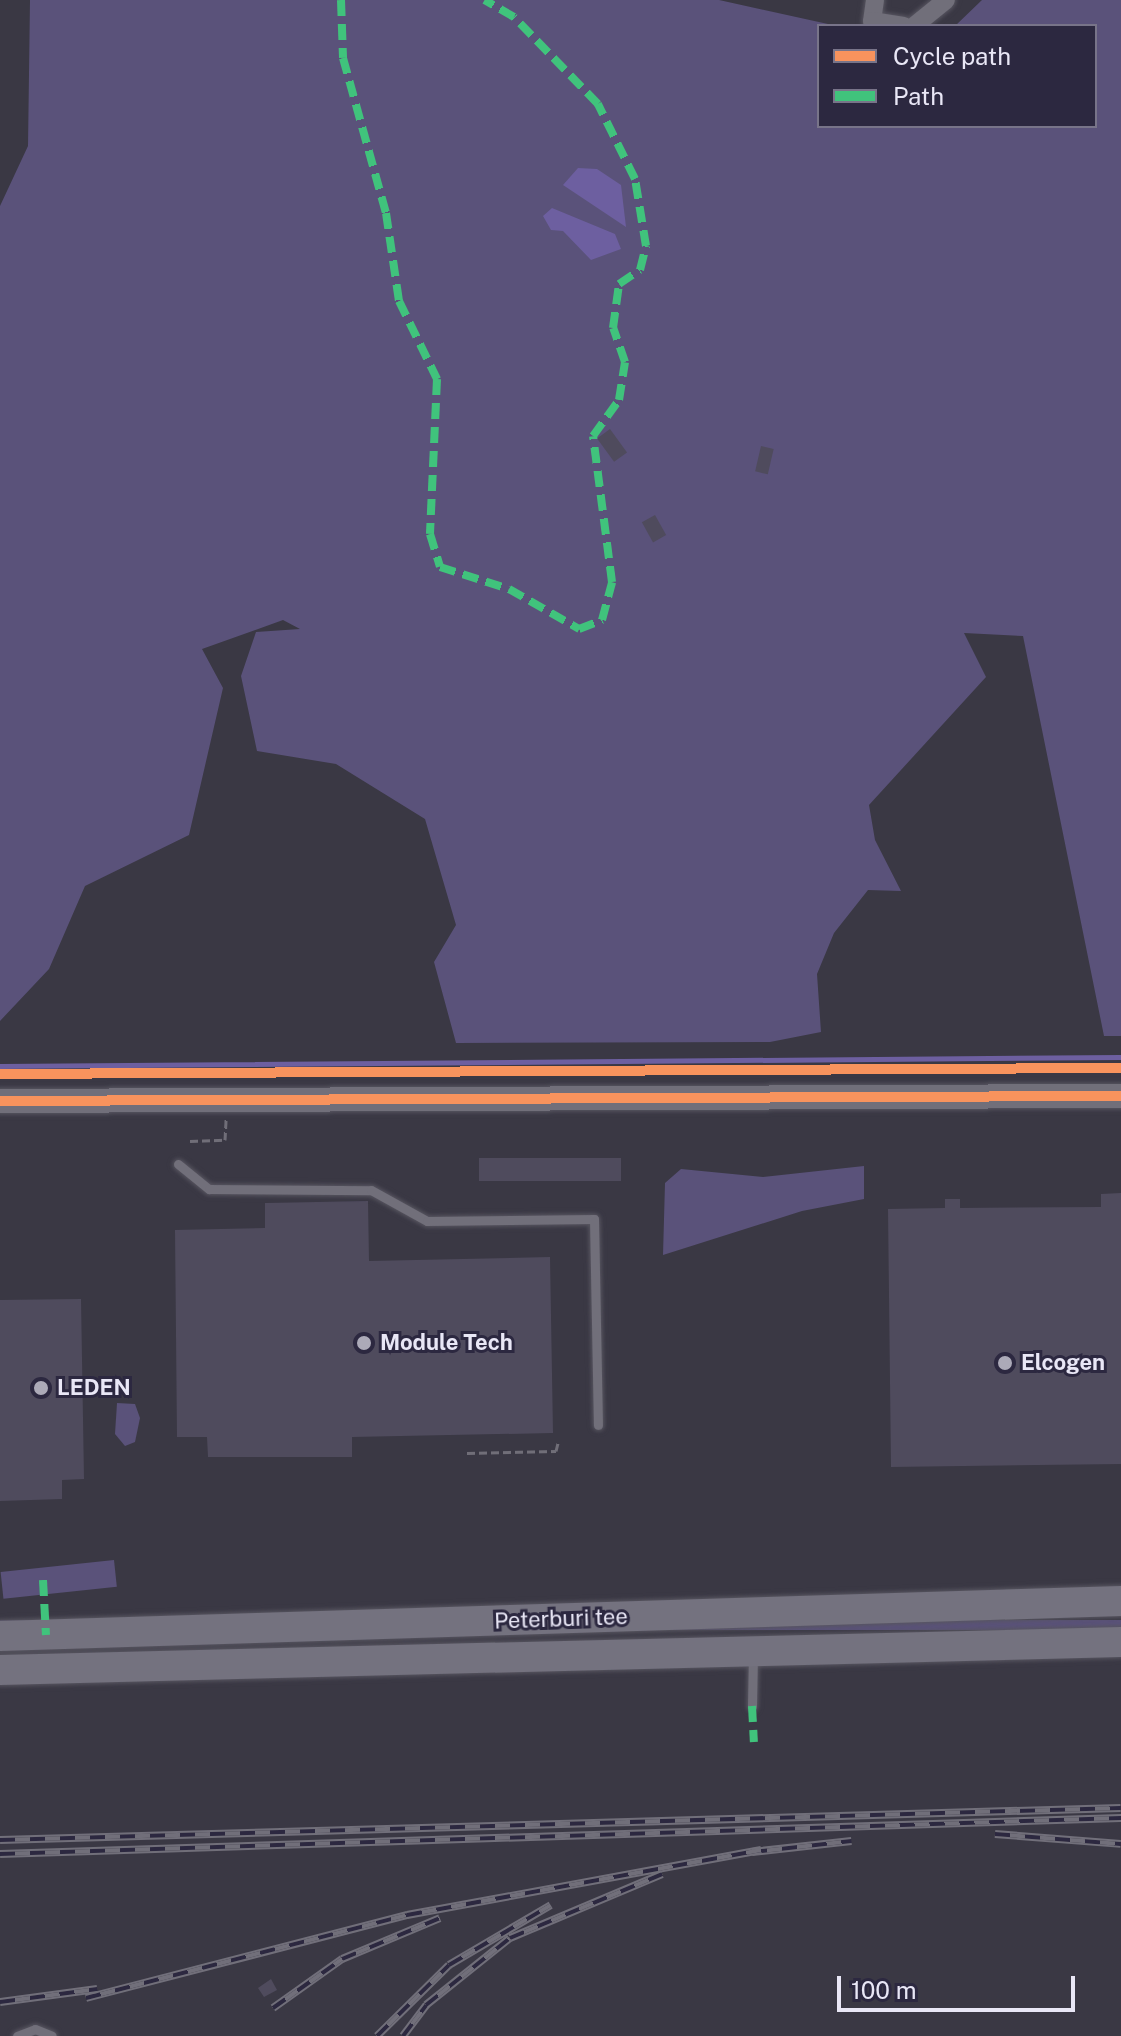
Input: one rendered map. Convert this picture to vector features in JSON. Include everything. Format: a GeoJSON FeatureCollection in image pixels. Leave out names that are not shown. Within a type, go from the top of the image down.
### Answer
{"type":"FeatureCollection","features":[{"type":"Feature","properties":{"kind":"highway","name":"Peterburi tee"},"geometry":{"type":"LineString","coordinates":[[0,1636],[1121,1601]]}},
{"type":"Feature","properties":{"kind":"highway","name":"Peterburi tee"},"geometry":{"type":"LineString","coordinates":[[0,1670],[1121,1642]]}},
{"type":"Feature","properties":{"kind":"street"},"geometry":{"type":"LineString","coordinates":[[875,0],[872,21],[891,24]]}},
{"type":"Feature","properties":{"kind":"street"},"geometry":{"type":"LineString","coordinates":[[916,24],[946,0]]}},
{"type":"Feature","properties":{"kind":"street"},"geometry":{"type":"LineString","coordinates":[[0,1101],[1121,1096]]}},
{"type":"Feature","properties":{"kind":"lane"},"geometry":{"type":"LineString","coordinates":[[178,1164],[209,1189],[371,1190],[427,1221],[594,1219],[598,1425]]}},
{"type":"Feature","properties":{"kind":"lane"},"geometry":{"type":"LineString","coordinates":[[752,1706],[753,1651]]}},
{"type":"Feature","properties":{"kind":"lane"},"geometry":{"type":"LineString","coordinates":[[17,2036],[35,2029],[52,2036]]}},
{"type":"Feature","properties":{"kind":"path"},"geometry":{"type":"LineString","coordinates":[[190,1141],[225,1140],[226,1100]]}},
{"type":"Feature","properties":{"kind":"path"},"geometry":{"type":"LineString","coordinates":[[467,1453],[556,1451],[558,1443]]}},
{"type":"Feature","properties":{"kind":"shaded area"},"geometry":{"type":"Polygon","coordinates":[[[30,0],[719,0],[828,24],[817,24],[817,128],[1097,128],[1097,24],[957,24],[982,0],[1121,0],[1121,1036],[1104,1036],[1023,636],[964,633],[986,677],[869,805],[875,840],[901,891],[868,890],[834,933],[817,974],[821,1032],[770,1042],[456,1043],[434,962],[456,925],[425,819],[336,764],[257,751],[241,676],[256,632],[300,629],[283,620],[202,649],[223,688],[189,835],[85,886],[49,969],[0,1021],[0,206],[28,146],[30,0]]]}},
{"type":"Feature","properties":{"kind":"shaded area"},"geometry":{"type":"Polygon","coordinates":[[[578,168],[597,169],[621,185],[626,227],[563,185],[578,168]]]}},
{"type":"Feature","properties":{"kind":"shaded area"},"geometry":{"type":"Polygon","coordinates":[[[552,208],[615,234],[621,249],[591,260],[563,231],[551,230],[543,216],[552,208]]]}},
{"type":"Feature","properties":{"kind":"shaded area"},"geometry":{"type":"Polygon","coordinates":[[[864,1166],[864,1199],[802,1211],[663,1255],[665,1183],[681,1169],[763,1177],[864,1166]]]}},
{"type":"Feature","properties":{"kind":"shaded area"},"geometry":{"type":"Polygon","coordinates":[[[117,1403],[135,1404],[140,1418],[135,1442],[125,1446],[115,1434],[117,1403]]]}},
{"type":"Feature","properties":{"kind":"shaded area"},"geometry":{"type":"Polygon","coordinates":[[[114,1560],[117,1587],[3,1599],[1,1572],[114,1560]]]}},
{"type":"Feature","properties":{"kind":"shaded area"},"geometry":{"type":"Polygon","coordinates":[[[0,1620],[1121,1620],[1121,1630],[0,1630],[0,1620]]]}},
{"type":"Feature","properties":{"kind":"building"},"geometry":{"type":"Polygon","coordinates":[[[610,429],[627,452],[614,462],[597,438],[610,429]]]}},
{"type":"Feature","properties":{"kind":"building"},"geometry":{"type":"Polygon","coordinates":[[[761,446],[774,449],[768,474],[755,471],[761,446]]]}},
{"type":"Feature","properties":{"kind":"building"},"geometry":{"type":"Polygon","coordinates":[[[655,515],[666,535],[653,542],[642,522],[655,515]]]}},
{"type":"Feature","properties":{"kind":"building"},"geometry":{"type":"Polygon","coordinates":[[[479,1158],[621,1158],[621,1181],[479,1181],[479,1158]]]}},
{"type":"Feature","properties":{"kind":"building","name":"Elcogen"},"geometry":{"type":"Polygon","coordinates":[[[1121,1193],[1121,1464],[891,1467],[888,1209],[945,1208],[945,1199],[960,1199],[960,1208],[1101,1207],[1101,1194],[1121,1193]]]}},
{"type":"Feature","properties":{"kind":"building","name":"Module Tech"},"geometry":{"type":"Polygon","coordinates":[[[368,1201],[369,1261],[550,1257],[553,1433],[352,1437],[352,1457],[208,1457],[207,1437],[177,1437],[175,1230],[265,1228],[265,1203],[368,1201]]]}},
{"type":"Feature","properties":{"kind":"building","name":"LEDEN"},"geometry":{"type":"Polygon","coordinates":[[[81,1299],[84,1479],[62,1480],[62,1499],[0,1501],[0,1300],[81,1299]]]}},
{"type":"Feature","properties":{"kind":"building"},"geometry":{"type":"Polygon","coordinates":[[[271,1979],[277,1990],[264,1997],[258,1988],[271,1979]]]}},
{"type":"Feature","properties":{"kind":"waterway"},"geometry":{"type":"LineString","coordinates":[[0,1066],[1121,1057]]}},
{"type":"Feature","properties":{"kind":"railway"},"geometry":{"type":"LineString","coordinates":[[0,1840],[1121,1808]]}},
{"type":"Feature","properties":{"kind":"railway"},"geometry":{"type":"LineString","coordinates":[[0,1854],[1121,1818]]}},
{"type":"Feature","properties":{"kind":"railway"},"geometry":{"type":"LineString","coordinates":[[995,1834],[1121,1844]]}},
{"type":"Feature","properties":{"kind":"railway"},"geometry":{"type":"LineString","coordinates":[[752,1852],[851,1841]]}},
{"type":"Feature","properties":{"kind":"railway"},"geometry":{"type":"LineString","coordinates":[[86,1998],[407,1915],[761,1850]]}},
{"type":"Feature","properties":{"kind":"railway"},"geometry":{"type":"LineString","coordinates":[[403,2036],[426,2005],[510,1938],[662,1874]]}},
{"type":"Feature","properties":{"kind":"railway"},"geometry":{"type":"LineString","coordinates":[[377,2036],[449,1965],[551,1905]]}},
{"type":"Feature","properties":{"kind":"railway"},"geometry":{"type":"LineString","coordinates":[[273,2008],[342,1959],[440,1918]]}},
{"type":"Feature","properties":{"kind":"railway"},"geometry":{"type":"LineString","coordinates":[[0,2002],[97,1989]]}},
{"type":"Feature","properties":{"kind":"marked path"},"geometry":{"type":"LineString","coordinates":[[341,0],[343,58],[386,213],[399,301],[437,379],[430,534],[440,567],[509,589],[579,629],[602,620],[612,582],[593,436],[619,400],[625,362],[613,328],[619,284],[640,270],[646,246],[635,179],[598,104],[514,17],[485,0]]}},
{"type":"Feature","properties":{"kind":"marked path"},"geometry":{"type":"LineString","coordinates":[[43,1580],[46,1635]]}},
{"type":"Feature","properties":{"kind":"marked path"},"geometry":{"type":"LineString","coordinates":[[752,1706],[754,1742]]}},
{"type":"Feature","properties":{"kind":"cycle path"},"geometry":{"type":"LineString","coordinates":[[0,1074],[1121,1068]]}},
{"type":"Feature","properties":{"kind":"cycle path"},"geometry":{"type":"LineString","coordinates":[[0,1101],[1121,1096]]}},
{"type":"Feature","properties":{"kind":"place","name":"Module Tech"},"geometry":{"type":"Point","coordinates":[364,1343]}},
{"type":"Feature","properties":{"kind":"place","name":"Elcogen"},"geometry":{"type":"Point","coordinates":[1005,1363]}},
{"type":"Feature","properties":{"kind":"place","name":"LEDEN"},"geometry":{"type":"Point","coordinates":[41,1388]}}]}
